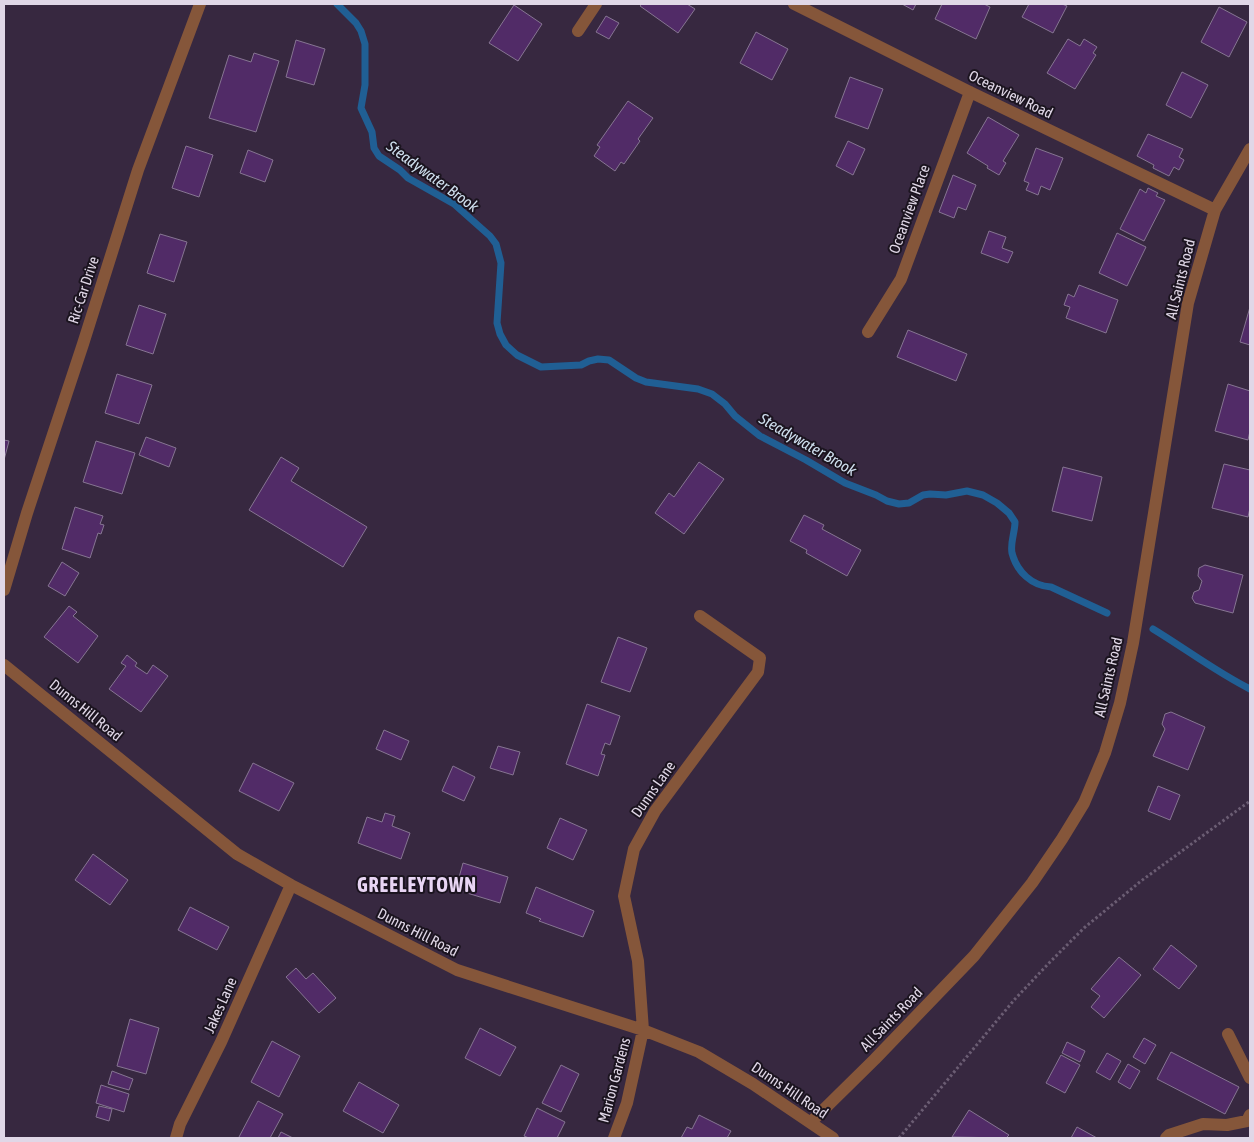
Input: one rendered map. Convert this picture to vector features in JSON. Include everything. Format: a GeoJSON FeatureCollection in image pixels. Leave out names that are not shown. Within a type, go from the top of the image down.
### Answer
{"type":"FeatureCollection","features":[{"type":"Feature","properties":{"kind":"street","name":"Ric-Car Drive"},"geometry":{"type":"LineString","coordinates":[[4,590],[138,170],[200,4]]}},
{"type":"Feature","properties":{"kind":"street"},"geometry":{"type":"LineString","coordinates":[[578,31],[596,4]]}},
{"type":"Feature","properties":{"kind":"street","name":"Oceanview Road"},"geometry":{"type":"LineString","coordinates":[[794,4],[970,92],[1215,210]]}},
{"type":"Feature","properties":{"kind":"street","name":"Oceanview Place"},"geometry":{"type":"LineString","coordinates":[[868,332],[901,279],[970,92]]}},
{"type":"Feature","properties":{"kind":"street","name":"All Saints Road"},"geometry":{"type":"LineString","coordinates":[[810,1122],[875,1059],[974,956],[1032,883],[1084,802],[1105,753],[1120,703],[1133,643],[1188,303],[1215,210],[1250,149]]}},
{"type":"Feature","properties":{"kind":"street","name":"Dunns Lane"},"geometry":{"type":"LineString","coordinates":[[644,1030],[638,961],[624,896],[634,849],[655,811],[758,672],[760,658],[700,616]]}},
{"type":"Feature","properties":{"kind":"street","name":"Dunns Hill Road"},"geometry":{"type":"LineString","coordinates":[[4,664],[237,854],[292,885],[457,970],[644,1030],[699,1052],[753,1084],[833,1138]]}},
{"type":"Feature","properties":{"kind":"street","name":"Jakes Lane"},"geometry":{"type":"LineString","coordinates":[[176,1138],[180,1124],[221,1042],[292,885]]}},
{"type":"Feature","properties":{"kind":"street","name":"Marion Gardens"},"geometry":{"type":"LineString","coordinates":[[614,1138],[627,1103],[644,1030]]}},
{"type":"Feature","properties":{"kind":"street"},"geometry":{"type":"LineString","coordinates":[[1228,1034],[1250,1078]]}},
{"type":"Feature","properties":{"kind":"street"},"geometry":{"type":"LineString","coordinates":[[1166,1138],[1169,1135],[1203,1124],[1227,1125],[1247,1121],[1250,1115]]}},
{"type":"Feature","properties":{"kind":"path"},"geometry":{"type":"LineString","coordinates":[[899,1138],[1015,999],[1084,928],[1140,881],[1250,801]]}},
{"type":"Feature","properties":{"kind":"building"},"geometry":{"type":"Polygon","coordinates":[[[642,4],[687,4],[695,9],[678,33],[640,6],[642,4]]]}},
{"type":"Feature","properties":{"kind":"building"},"geometry":{"type":"Polygon","coordinates":[[[902,4],[916,4],[913,10],[902,4]]]}},
{"type":"Feature","properties":{"kind":"building"},"geometry":{"type":"Polygon","coordinates":[[[942,4],[984,4],[990,7],[976,39],[935,19],[942,4]]]}},
{"type":"Feature","properties":{"kind":"building"},"geometry":{"type":"Polygon","coordinates":[[[1029,4],[1062,4],[1067,6],[1053,33],[1022,17],[1029,4]]]}},
{"type":"Feature","properties":{"kind":"building"},"geometry":{"type":"Polygon","coordinates":[[[514,5],[542,24],[518,61],[489,43],[514,5]]]}},
{"type":"Feature","properties":{"kind":"building"},"geometry":{"type":"Polygon","coordinates":[[[1219,7],[1247,22],[1229,57],[1201,42],[1219,7]]]}},
{"type":"Feature","properties":{"kind":"building"},"geometry":{"type":"Polygon","coordinates":[[[606,16],[619,23],[609,39],[596,32],[606,16]]]}},
{"type":"Feature","properties":{"kind":"building"},"geometry":{"type":"Polygon","coordinates":[[[756,32],[788,49],[772,80],[740,63],[756,32]]]}},
{"type":"Feature","properties":{"kind":"building"},"geometry":{"type":"Polygon","coordinates":[[[1068,39],[1080,46],[1084,39],[1097,47],[1093,53],[1096,55],[1075,89],[1047,73],[1068,39]]]}},
{"type":"Feature","properties":{"kind":"building"},"geometry":{"type":"Polygon","coordinates":[[[296,40],[325,49],[314,85],[286,77],[296,40]]]}},
{"type":"Feature","properties":{"kind":"building"},"geometry":{"type":"Polygon","coordinates":[[[254,53],[279,61],[256,132],[209,118],[229,55],[251,62],[254,53]]]}},
{"type":"Feature","properties":{"kind":"building"},"geometry":{"type":"Polygon","coordinates":[[[1182,72],[1208,85],[1191,118],[1166,105],[1182,72]]]}},
{"type":"Feature","properties":{"kind":"building"},"geometry":{"type":"Polygon","coordinates":[[[850,77],[883,89],[868,129],[835,117],[850,77]]]}},
{"type":"Feature","properties":{"kind":"building"},"geometry":{"type":"Polygon","coordinates":[[[628,101],[653,118],[624,164],[621,162],[615,171],[594,156],[600,147],[597,145],[628,101]]]}},
{"type":"Feature","properties":{"kind":"building"},"geometry":{"type":"Polygon","coordinates":[[[988,117],[1019,135],[1003,161],[1006,163],[999,175],[967,153],[988,117]]]}},
{"type":"Feature","properties":{"kind":"building"},"geometry":{"type":"Polygon","coordinates":[[[1148,134],[1183,149],[1179,157],[1184,160],[1179,170],[1174,167],[1169,176],[1153,168],[1154,165],[1137,156],[1148,134]]]}},
{"type":"Feature","properties":{"kind":"building"},"geometry":{"type":"Polygon","coordinates":[[[848,141],[865,149],[853,175],[836,166],[848,141]]]}},
{"type":"Feature","properties":{"kind":"building"},"geometry":{"type":"Polygon","coordinates":[[[186,146],[213,155],[199,197],[172,188],[186,146]]]}},
{"type":"Feature","properties":{"kind":"building"},"geometry":{"type":"Polygon","coordinates":[[[1036,148],[1063,158],[1050,190],[1041,186],[1038,195],[1026,190],[1029,183],[1024,181],[1036,148]]]}},
{"type":"Feature","properties":{"kind":"building"},"geometry":{"type":"Polygon","coordinates":[[[248,150],[273,160],[265,182],[240,173],[248,150]]]}},
{"type":"Feature","properties":{"kind":"building"},"geometry":{"type":"Polygon","coordinates":[[[953,175],[976,185],[966,210],[958,207],[954,218],[939,212],[953,175]]]}},
{"type":"Feature","properties":{"kind":"building"},"geometry":{"type":"Polygon","coordinates":[[[1148,188],[1158,193],[1156,196],[1165,200],[1144,241],[1120,229],[1140,189],[1146,193],[1148,188]]]}},
{"type":"Feature","properties":{"kind":"building"},"geometry":{"type":"Polygon","coordinates":[[[989,231],[1006,237],[1002,248],[1013,252],[1008,263],[981,253],[989,231]]]}},
{"type":"Feature","properties":{"kind":"building"},"geometry":{"type":"Polygon","coordinates":[[[1117,233],[1146,247],[1127,286],[1099,273],[1117,233]]]}},
{"type":"Feature","properties":{"kind":"building"},"geometry":{"type":"Polygon","coordinates":[[[160,234],[187,242],[174,282],[147,273],[160,234]]]}},
{"type":"Feature","properties":{"kind":"building"},"geometry":{"type":"Polygon","coordinates":[[[1079,285],[1118,300],[1106,333],[1066,318],[1070,307],[1064,305],[1068,294],[1074,297],[1079,285]]]}},
{"type":"Feature","properties":{"kind":"building"},"geometry":{"type":"Polygon","coordinates":[[[139,305],[166,314],[153,354],[126,345],[139,305]]]}},
{"type":"Feature","properties":{"kind":"building"},"geometry":{"type":"Polygon","coordinates":[[[1250,307],[1250,345],[1240,342],[1250,307]]]}},
{"type":"Feature","properties":{"kind":"building"},"geometry":{"type":"Polygon","coordinates":[[[908,330],[967,354],[956,381],[897,357],[908,330]]]}},
{"type":"Feature","properties":{"kind":"building"},"geometry":{"type":"Polygon","coordinates":[[[117,374],[152,385],[139,424],[105,413],[117,374]]]}},
{"type":"Feature","properties":{"kind":"building"},"geometry":{"type":"Polygon","coordinates":[[[1228,384],[1250,391],[1250,431],[1248,440],[1215,431],[1228,384]]]}},
{"type":"Feature","properties":{"kind":"building"},"geometry":{"type":"Polygon","coordinates":[[[146,437],[176,448],[169,467],[139,455],[146,437]]]}},
{"type":"Feature","properties":{"kind":"building"},"geometry":{"type":"Polygon","coordinates":[[[4,440],[9,441],[4,460],[4,440]]]}},
{"type":"Feature","properties":{"kind":"building"},"geometry":{"type":"Polygon","coordinates":[[[96,441],[135,453],[122,494],[83,482],[96,441]]]}},
{"type":"Feature","properties":{"kind":"building"},"geometry":{"type":"Polygon","coordinates":[[[281,457],[299,468],[291,481],[367,527],[343,567],[249,510],[281,457]]]}},
{"type":"Feature","properties":{"kind":"building"},"geometry":{"type":"Polygon","coordinates":[[[699,462],[724,479],[684,534],[655,513],[669,493],[674,497],[699,462]]]}},
{"type":"Feature","properties":{"kind":"building"},"geometry":{"type":"Polygon","coordinates":[[[1224,464],[1250,470],[1250,508],[1248,517],[1212,508],[1224,464]]]}},
{"type":"Feature","properties":{"kind":"building"},"geometry":{"type":"Polygon","coordinates":[[[1063,467],[1102,477],[1092,521],[1052,511],[1063,467]]]}},
{"type":"Feature","properties":{"kind":"building"},"geometry":{"type":"Polygon","coordinates":[[[75,507],[103,516],[100,524],[104,525],[101,534],[98,533],[90,558],[62,549],[75,507]]]}},
{"type":"Feature","properties":{"kind":"building"},"geometry":{"type":"Polygon","coordinates":[[[804,515],[824,525],[822,529],[861,550],[847,576],[806,553],[807,550],[790,541],[804,515]]]}},
{"type":"Feature","properties":{"kind":"building"},"geometry":{"type":"Polygon","coordinates":[[[62,562],[79,573],[65,596],[48,586],[62,562]]]}},
{"type":"Feature","properties":{"kind":"building"},"geometry":{"type":"Polygon","coordinates":[[[1205,565],[1243,575],[1233,613],[1195,603],[1192,598],[1194,592],[1199,590],[1202,581],[1198,576],[1199,568],[1205,565]]]}},
{"type":"Feature","properties":{"kind":"building"},"geometry":{"type":"Polygon","coordinates":[[[69,606],[77,612],[73,616],[98,636],[78,663],[44,637],[69,606]]]}},
{"type":"Feature","properties":{"kind":"building"},"geometry":{"type":"Polygon","coordinates":[[[618,637],[647,648],[630,692],[601,682],[618,637]]]}},
{"type":"Feature","properties":{"kind":"building"},"geometry":{"type":"Polygon","coordinates":[[[127,655],[137,663],[135,666],[147,674],[153,665],[168,676],[141,712],[109,689],[126,666],[121,663],[127,655]]]}},
{"type":"Feature","properties":{"kind":"building"},"geometry":{"type":"Polygon","coordinates":[[[587,704],[620,716],[610,745],[605,743],[601,754],[605,755],[598,776],[566,764],[587,704]]]}},
{"type":"Feature","properties":{"kind":"building"},"geometry":{"type":"Polygon","coordinates":[[[1171,712],[1205,727],[1188,770],[1153,756],[1165,729],[1162,724],[1165,714],[1171,712]]]}},
{"type":"Feature","properties":{"kind":"building"},"geometry":{"type":"Polygon","coordinates":[[[384,730],[409,741],[401,760],[376,749],[384,730]]]}},
{"type":"Feature","properties":{"kind":"building"},"geometry":{"type":"Polygon","coordinates":[[[498,746],[520,752],[513,775],[490,768],[498,746]]]}},
{"type":"Feature","properties":{"kind":"building"},"geometry":{"type":"Polygon","coordinates":[[[253,763],[294,783],[279,811],[239,791],[253,763]]]}},
{"type":"Feature","properties":{"kind":"building"},"geometry":{"type":"Polygon","coordinates":[[[453,766],[475,777],[464,801],[442,791],[453,766]]]}},
{"type":"Feature","properties":{"kind":"building"},"geometry":{"type":"Polygon","coordinates":[[[1158,786],[1180,795],[1170,820],[1148,811],[1158,786]]]}},
{"type":"Feature","properties":{"kind":"building"},"geometry":{"type":"Polygon","coordinates":[[[385,813],[395,816],[392,826],[410,833],[401,859],[358,843],[367,817],[382,822],[385,813]]]}},
{"type":"Feature","properties":{"kind":"building"},"geometry":{"type":"Polygon","coordinates":[[[560,818],[587,830],[573,860],[547,848],[560,818]]]}},
{"type":"Feature","properties":{"kind":"building"},"geometry":{"type":"Polygon","coordinates":[[[93,854],[128,880],[110,905],[75,880],[93,854]]]}},
{"type":"Feature","properties":{"kind":"building"},"geometry":{"type":"Polygon","coordinates":[[[463,863],[508,877],[500,903],[457,890],[463,863]]]}},
{"type":"Feature","properties":{"kind":"building"},"geometry":{"type":"Polygon","coordinates":[[[536,887],[594,911],[583,937],[539,921],[541,919],[526,913],[536,887]]]}},
{"type":"Feature","properties":{"kind":"building"},"geometry":{"type":"Polygon","coordinates":[[[190,907],[229,927],[217,950],[178,930],[190,907]]]}},
{"type":"Feature","properties":{"kind":"building"},"geometry":{"type":"Polygon","coordinates":[[[1171,945],[1197,966],[1179,989],[1153,969],[1171,945]]]}},
{"type":"Feature","properties":{"kind":"building"},"geometry":{"type":"Polygon","coordinates":[[[1119,957],[1141,975],[1104,1018],[1091,1007],[1100,996],[1091,989],[1119,957]]]}},
{"type":"Feature","properties":{"kind":"building"},"geometry":{"type":"Polygon","coordinates":[[[296,968],[306,979],[313,973],[336,998],[319,1013],[286,977],[296,968]]]}},
{"type":"Feature","properties":{"kind":"building"},"geometry":{"type":"Polygon","coordinates":[[[130,1019],[159,1028],[146,1074],[117,1066],[130,1019]]]}},
{"type":"Feature","properties":{"kind":"building"},"geometry":{"type":"Polygon","coordinates":[[[480,1028],[516,1047],[500,1076],[465,1058],[480,1028]]]}},
{"type":"Feature","properties":{"kind":"building"},"geometry":{"type":"Polygon","coordinates":[[[1144,1038],[1156,1045],[1145,1064],[1133,1057],[1144,1038]]]}},
{"type":"Feature","properties":{"kind":"building"},"geometry":{"type":"Polygon","coordinates":[[[272,1041],[300,1056],[279,1097],[251,1082],[272,1041]]]}},
{"type":"Feature","properties":{"kind":"building"},"geometry":{"type":"Polygon","coordinates":[[[1067,1042],[1085,1051],[1080,1062],[1062,1053],[1067,1042]]]}},
{"type":"Feature","properties":{"kind":"building"},"geometry":{"type":"Polygon","coordinates":[[[1171,1052],[1239,1087],[1225,1114],[1157,1079],[1171,1052]]]}},
{"type":"Feature","properties":{"kind":"building"},"geometry":{"type":"Polygon","coordinates":[[[1107,1053],[1121,1061],[1110,1080],[1096,1072],[1107,1053]]]}},
{"type":"Feature","properties":{"kind":"building"},"geometry":{"type":"Polygon","coordinates":[[[1061,1055],[1080,1065],[1065,1093],[1046,1083],[1061,1055]]]}},
{"type":"Feature","properties":{"kind":"building"},"geometry":{"type":"Polygon","coordinates":[[[1128,1064],[1140,1071],[1130,1089],[1118,1082],[1128,1064]]]}},
{"type":"Feature","properties":{"kind":"building"},"geometry":{"type":"Polygon","coordinates":[[[561,1065],[579,1074],[561,1112],[542,1103],[561,1065]]]}},
{"type":"Feature","properties":{"kind":"building"},"geometry":{"type":"Polygon","coordinates":[[[112,1071],[133,1079],[129,1090],[108,1084],[112,1071]]]}},
{"type":"Feature","properties":{"kind":"building"},"geometry":{"type":"Polygon","coordinates":[[[359,1082],[399,1105],[383,1133],[343,1111],[359,1082]]]}},
{"type":"Feature","properties":{"kind":"building"},"geometry":{"type":"Polygon","coordinates":[[[101,1085],[129,1094],[124,1112],[96,1103],[101,1085]]]}},
{"type":"Feature","properties":{"kind":"building"},"geometry":{"type":"Polygon","coordinates":[[[258,1101],[283,1114],[270,1138],[241,1138],[239,1137],[258,1101]]]}},
{"type":"Feature","properties":{"kind":"building"},"geometry":{"type":"Polygon","coordinates":[[[99,1106],[112,1109],[109,1121],[96,1117],[99,1106]]]}},
{"type":"Feature","properties":{"kind":"building"},"geometry":{"type":"Polygon","coordinates":[[[537,1108],[565,1122],[557,1138],[529,1138],[524,1136],[537,1108]]]}},
{"type":"Feature","properties":{"kind":"building"},"geometry":{"type":"Polygon","coordinates":[[[969,1110],[1009,1135],[1006,1138],[952,1137],[969,1110]]]}},
{"type":"Feature","properties":{"kind":"building"},"geometry":{"type":"Polygon","coordinates":[[[699,1115],[731,1131],[727,1138],[681,1138],[687,1127],[692,1129],[699,1115]]]}},
{"type":"Feature","properties":{"kind":"building"},"geometry":{"type":"Polygon","coordinates":[[[1077,1127],[1097,1138],[1071,1138],[1077,1127]]]}},
{"type":"Feature","properties":{"kind":"building"},"geometry":{"type":"Polygon","coordinates":[[[281,1132],[293,1138],[278,1138],[281,1132]]]}},
{"type":"Feature","properties":{"kind":"waterway","name":"Steadywater Brook"},"geometry":{"type":"LineString","coordinates":[[337,4],[356,23],[365,44],[365,85],[361,108],[372,132],[374,148],[379,156],[400,170],[408,178],[454,204],[490,236],[496,244],[501,263],[497,323],[506,345],[517,355],[541,367],[581,365],[598,359],[609,360],[636,378],[646,382],[698,389],[712,394],[760,436],[845,483],[887,501],[899,504],[909,503],[923,495],[946,495],[967,491],[983,495],[1009,513],[1015,522],[1012,553],[1014,560],[1026,577],[1038,584],[1051,587],[1107,613]]}},
{"type":"Feature","properties":{"kind":"waterway","name":"Steadywater Brook"},"geometry":{"type":"LineString","coordinates":[[1153,629],[1213,668],[1250,689]]}},
{"type":"Feature","properties":{"kind":"district","name":"GREELEYTOWN"},"geometry":{"type":"Point","coordinates":[417,884]}}]}
